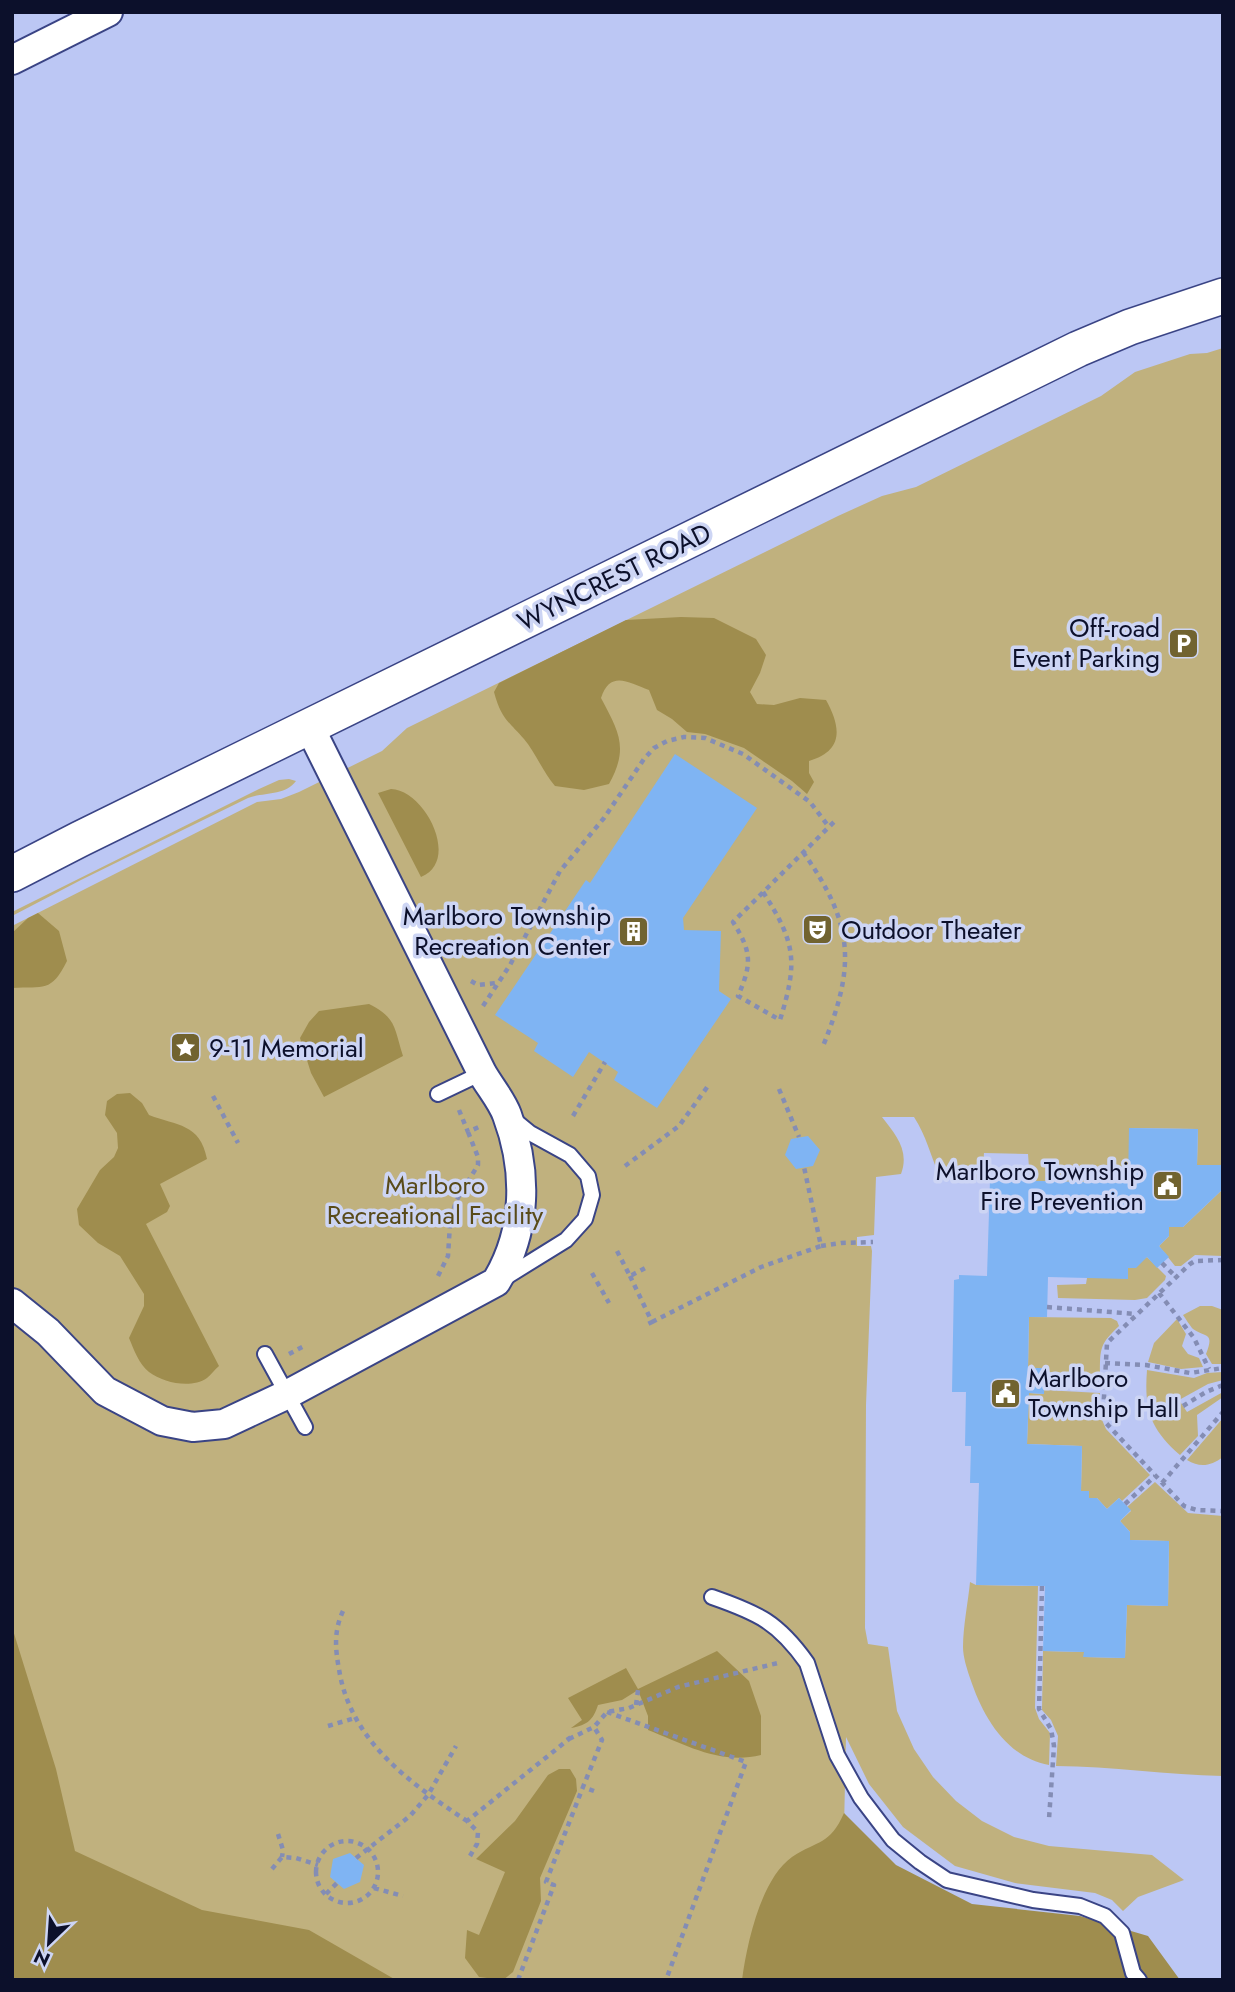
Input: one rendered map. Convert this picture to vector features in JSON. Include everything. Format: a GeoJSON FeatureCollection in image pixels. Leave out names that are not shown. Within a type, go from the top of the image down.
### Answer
{"type":"FeatureCollection","features":[{"type":"Feature","properties":{"kind":"street"},"geometry":{"type":"LineString","coordinates":[[12,60],[108,12]]}},
{"type":"Feature","properties":{"kind":"street","name":"WYNCREST ROAD"},"geometry":{"type":"LineString","coordinates":[[12,874],[1078,349],[1130,327],[1223,296]]}},
{"type":"Feature","properties":{"kind":"street"},"geometry":{"type":"LineString","coordinates":[[12,1303],[48,1332],[105,1391],[162,1421],[193,1427],[224,1424],[288,1394],[496,1282],[509,1261],[521,1207],[522,1171],[507,1113],[482,1073],[309,726]]}},
{"type":"Feature","properties":{"kind":"lane"},"geometry":{"type":"LineString","coordinates":[[438,1094],[482,1073]]}},
{"type":"Feature","properties":{"kind":"lane"},"geometry":{"type":"LineString","coordinates":[[496,1282],[566,1240],[585,1219],[592,1195],[588,1176],[570,1155],[530,1133],[507,1113]]}},
{"type":"Feature","properties":{"kind":"lane"},"geometry":{"type":"LineString","coordinates":[[267,1359],[305,1427]]}},
{"type":"Feature","properties":{"kind":"lane"},"geometry":{"type":"LineString","coordinates":[[712,1597],[751,1610],[782,1632],[803,1657],[837,1755],[860,1798],[893,1840],[947,1880],[1033,1900],[1080,1906],[1105,1916],[1122,1933],[1133,1973],[1139,1980]]}},
{"type":"Feature","properties":{"kind":"path"},"geometry":{"type":"LineString","coordinates":[[483,1006],[510,965],[559,871],[604,818],[644,760],[654,748],[667,741],[684,737],[705,738],[743,754],[810,803],[829,827]]}},
{"type":"Feature","properties":{"kind":"path"},"geometry":{"type":"LineString","coordinates":[[763,892],[782,921],[792,953],[789,989],[780,1020],[738,996],[746,979],[750,959],[745,941],[733,922],[763,892],[803,852],[835,821]]}},
{"type":"Feature","properties":{"kind":"path"},"geometry":{"type":"LineString","coordinates":[[803,852],[831,896],[841,919],[846,943],[841,995],[823,1046]]}},
{"type":"Feature","properties":{"kind":"path"},"geometry":{"type":"LineString","coordinates":[[468,980],[478,985],[497,983]]}},
{"type":"Feature","properties":{"kind":"path"},"geometry":{"type":"LineString","coordinates":[[573,1116],[605,1062]]}},
{"type":"Feature","properties":{"kind":"path"},"geometry":{"type":"LineString","coordinates":[[625,1166],[679,1126],[708,1086]]}},
{"type":"Feature","properties":{"kind":"path"},"geometry":{"type":"LineString","coordinates":[[779,1089],[799,1137]]}},
{"type":"Feature","properties":{"kind":"path"},"geometry":{"type":"LineString","coordinates":[[213,1096],[238,1143]]}},
{"type":"Feature","properties":{"kind":"path"},"geometry":{"type":"LineString","coordinates":[[436,1279],[448,1256],[450,1224],[456,1201],[478,1165],[478,1157],[468,1132]]}},
{"type":"Feature","properties":{"kind":"path"},"geometry":{"type":"LineString","coordinates":[[804,1167],[821,1246]]}},
{"type":"Feature","properties":{"kind":"path"},"geometry":{"type":"LineString","coordinates":[[617,1251],[650,1323],[761,1267],[821,1246],[841,1242],[873,1242]]}},
{"type":"Feature","properties":{"kind":"path"},"geometry":{"type":"LineString","coordinates":[[1223,1260],[1195,1261],[1107,1343],[1103,1415],[1106,1423],[1161,1483],[1190,1509],[1223,1511]]}},
{"type":"Feature","properties":{"kind":"path"},"geometry":{"type":"LineString","coordinates":[[1162,1263],[1176,1277]]}},
{"type":"Feature","properties":{"kind":"path"},"geometry":{"type":"LineString","coordinates":[[630,1276],[649,1266]]}},
{"type":"Feature","properties":{"kind":"path"},"geometry":{"type":"LineString","coordinates":[[592,1273],[608,1303]]}},
{"type":"Feature","properties":{"kind":"path"},"geometry":{"type":"LineString","coordinates":[[1159,1293],[1194,1338],[1209,1369]]}},
{"type":"Feature","properties":{"kind":"path"},"geometry":{"type":"LineString","coordinates":[[1047,1307],[1137,1314]]}},
{"type":"Feature","properties":{"kind":"path"},"geometry":{"type":"LineString","coordinates":[[267,1359],[307,1345]]}},
{"type":"Feature","properties":{"kind":"path"},"geometry":{"type":"LineString","coordinates":[[1105,1363],[1146,1365],[1190,1373],[1223,1367]]}},
{"type":"Feature","properties":{"kind":"path"},"geometry":{"type":"LineString","coordinates":[[1044,1381],[1104,1384]]}},
{"type":"Feature","properties":{"kind":"path"},"geometry":{"type":"LineString","coordinates":[[1183,1406],[1223,1385]]}},
{"type":"Feature","properties":{"kind":"path"},"geometry":{"type":"LineString","coordinates":[[1161,1483],[1223,1412]]}},
{"type":"Feature","properties":{"kind":"path"},"geometry":{"type":"LineString","coordinates":[[1125,1504],[1155,1476]]}},
{"type":"Feature","properties":{"kind":"path"},"geometry":{"type":"LineString","coordinates":[[1042,1586],[1039,1709],[1054,1736],[1049,1819]]}},
{"type":"Feature","properties":{"kind":"path"},"geometry":{"type":"LineString","coordinates":[[343,1611],[337,1623],[335,1638],[342,1688],[355,1718],[378,1751],[406,1779],[467,1821],[478,1832],[477,1844],[470,1856]]}},
{"type":"Feature","properties":{"kind":"path"},"geometry":{"type":"LineString","coordinates":[[467,1821],[569,1739],[594,1727],[607,1712],[636,1705],[678,1687],[803,1657]]}},
{"type":"Feature","properties":{"kind":"path"},"geometry":{"type":"LineString","coordinates":[[636,1705],[638,1690]]}},
{"type":"Feature","properties":{"kind":"path"},"geometry":{"type":"LineString","coordinates":[[607,1712],[746,1762],[666,1980]]}},
{"type":"Feature","properties":{"kind":"path"},"geometry":{"type":"LineString","coordinates":[[328,1726],[355,1718]]}},
{"type":"Feature","properties":{"kind":"path"},"geometry":{"type":"LineString","coordinates":[[518,1980],[554,1885],[546,1882],[602,1740],[594,1727]]}},
{"type":"Feature","properties":{"kind":"path"},"geometry":{"type":"LineString","coordinates":[[565,1732],[569,1739]]}},
{"type":"Feature","properties":{"kind":"path"},"geometry":{"type":"LineString","coordinates":[[356,1858],[410,1816],[428,1795],[456,1746]]}},
{"type":"Feature","properties":{"kind":"path"},"geometry":{"type":"LineString","coordinates":[[583,1787],[594,1791]]}},
{"type":"Feature","properties":{"kind":"path"},"geometry":{"type":"LineString","coordinates":[[272,1869],[282,1857],[283,1850],[278,1834]]}},
{"type":"Feature","properties":{"kind":"path"},"geometry":{"type":"LineString","coordinates":[[349,1841],[366,1848],[375,1858],[378,1868],[374,1888],[358,1901],[349,1903],[339,1902],[326,1894],[318,1882],[318,1865],[322,1854],[339,1842],[349,1841]]}},
{"type":"Feature","properties":{"kind":"path"},"geometry":{"type":"LineString","coordinates":[[282,1857],[318,1865]]}},
{"type":"Feature","properties":{"kind":"path"},"geometry":{"type":"LineString","coordinates":[[326,1894],[337,1883]]}},
{"type":"Feature","properties":{"kind":"path"},"geometry":{"type":"LineString","coordinates":[[374,1888],[403,1896]]}},
{"type":"Feature","properties":{"kind":"green space","name":"Marlboro Recreational Facility"},"geometry":{"type":"Polygon","coordinates":[[[1223,348],[1223,1165],[1197,1165],[1198,1129],[1130,1128],[1128,1183],[1030,1181],[1028,1154],[984,1153],[982,1179],[940,1177],[914,1117],[882,1117],[900,1143],[903,1165],[901,1174],[876,1177],[874,1235],[857,1237],[857,1246],[871,1246],[872,1251],[866,1405],[865,1628],[868,1644],[888,1647],[897,1711],[914,1749],[933,1777],[956,1801],[982,1821],[1014,1837],[1049,1846],[1152,1855],[1184,1880],[1138,1897],[1123,1911],[1112,1900],[1095,1893],[1015,1883],[955,1866],[903,1827],[869,1784],[846,1737],[843,1874],[794,1980],[12,1980],[12,926],[257,802],[281,799],[299,792],[382,751],[407,728],[838,516],[882,496],[916,487],[1101,396],[1135,372],[1190,354],[1223,348]]]}},
{"type":"Feature","properties":{"kind":"green space"},"geometry":{"type":"Polygon","coordinates":[[[279,780],[296,781],[286,789],[248,798],[12,916],[12,912],[259,789],[279,780]]]}},
{"type":"Feature","properties":{"kind":"green space"},"geometry":{"type":"Polygon","coordinates":[[[1223,1189],[1223,1256],[1195,1255],[1181,1266],[1175,1266],[1159,1246],[1169,1236],[1169,1227],[1183,1227],[1223,1189]]]}},
{"type":"Feature","properties":{"kind":"green space"},"geometry":{"type":"Polygon","coordinates":[[[1147,1257],[1166,1276],[1147,1298],[1058,1298],[1057,1285],[1086,1284],[1087,1278],[1128,1268],[1147,1257]]]}},
{"type":"Feature","properties":{"kind":"green space"},"geometry":{"type":"Polygon","coordinates":[[[1200,1306],[1223,1310],[1223,1364],[1212,1364],[1206,1354],[1209,1338],[1193,1329],[1183,1315],[1200,1306]]]}},
{"type":"Feature","properties":{"kind":"green space"},"geometry":{"type":"Polygon","coordinates":[[[1029,1317],[1111,1318],[1117,1321],[1119,1326],[1102,1347],[1100,1374],[1044,1372],[1044,1368],[1028,1368],[1029,1317]]]}},
{"type":"Feature","properties":{"kind":"green space"},"geometry":{"type":"Polygon","coordinates":[[[1177,1319],[1186,1334],[1182,1346],[1188,1354],[1199,1358],[1203,1367],[1181,1369],[1148,1362],[1154,1343],[1177,1319]]]}},
{"type":"Feature","properties":{"kind":"green space"},"geometry":{"type":"Polygon","coordinates":[[[1147,1370],[1194,1378],[1207,1373],[1223,1372],[1223,1380],[1208,1384],[1179,1400],[1187,1412],[1223,1392],[1223,1397],[1197,1415],[1198,1436],[1180,1455],[1162,1436],[1151,1417],[1147,1396],[1147,1370]]]}},
{"type":"Feature","properties":{"kind":"green space"},"geometry":{"type":"Polygon","coordinates":[[[1044,1390],[1100,1393],[1099,1413],[1106,1429],[1150,1475],[1122,1501],[1119,1498],[1107,1509],[1097,1498],[1089,1498],[1089,1492],[1081,1491],[1082,1446],[1027,1444],[1029,1393],[1043,1394],[1044,1390]]]}},
{"type":"Feature","properties":{"kind":"green space"},"geometry":{"type":"Polygon","coordinates":[[[1223,1418],[1223,1457],[1205,1465],[1187,1460],[1223,1418]]]}},
{"type":"Feature","properties":{"kind":"green space"},"geometry":{"type":"Polygon","coordinates":[[[1155,1482],[1188,1513],[1223,1516],[1223,1776],[1056,1766],[1058,1736],[1051,1720],[1042,1710],[1043,1651],[1084,1652],[1084,1657],[1125,1658],[1127,1605],[1168,1606],[1169,1541],[1130,1540],[1130,1532],[1120,1521],[1131,1511],[1127,1507],[1155,1482]]]}},
{"type":"Feature","properties":{"kind":"green space"},"geometry":{"type":"Polygon","coordinates":[[[970,1582],[976,1585],[1038,1586],[1035,1708],[1039,1719],[1050,1733],[1049,1765],[1020,1754],[1009,1744],[989,1721],[975,1693],[963,1651],[970,1582]]]}},
{"type":"Feature","properties":{"kind":"shaded area"},"geometry":{"type":"Polygon","coordinates":[[[714,618],[756,639],[766,655],[750,692],[757,704],[774,705],[800,698],[826,700],[835,720],[836,737],[829,751],[809,761],[809,773],[814,782],[807,794],[744,748],[705,734],[687,732],[657,710],[649,690],[620,680],[609,684],[601,698],[617,731],[620,750],[619,760],[609,784],[584,790],[555,786],[528,744],[502,713],[494,692],[499,683],[626,620],[714,618]]]}},
{"type":"Feature","properties":{"kind":"shaded area"},"geometry":{"type":"Polygon","coordinates":[[[391,789],[404,792],[416,801],[434,827],[438,857],[433,869],[421,877],[378,793],[391,789]]]}},
{"type":"Feature","properties":{"kind":"shaded area"},"geometry":{"type":"Polygon","coordinates":[[[38,913],[59,931],[67,961],[56,978],[46,986],[12,988],[12,933],[28,918],[38,913]]]}},
{"type":"Feature","properties":{"kind":"shaded area"},"geometry":{"type":"Polygon","coordinates":[[[369,1004],[390,1019],[403,1056],[324,1097],[311,1073],[300,1038],[319,1011],[369,1004]]]}},
{"type":"Feature","properties":{"kind":"shaded area"},"geometry":{"type":"Polygon","coordinates":[[[130,1093],[142,1103],[149,1115],[193,1132],[204,1147],[207,1159],[160,1184],[170,1206],[167,1212],[146,1224],[219,1366],[207,1378],[193,1383],[162,1379],[142,1365],[129,1338],[144,1306],[144,1294],[120,1256],[98,1243],[79,1225],[77,1209],[100,1170],[114,1157],[118,1148],[117,1133],[105,1115],[107,1101],[117,1094],[130,1093]]]}},
{"type":"Feature","properties":{"kind":"shaded area"},"geometry":{"type":"Polygon","coordinates":[[[12,1627],[56,1769],[75,1851],[202,1910],[309,1930],[396,1980],[12,1980],[12,1627]]]}},
{"type":"Feature","properties":{"kind":"shaded area"},"geometry":{"type":"Polygon","coordinates":[[[717,1651],[749,1681],[761,1716],[761,1755],[731,1757],[703,1752],[648,1730],[648,1716],[638,1690],[622,1700],[598,1705],[589,1721],[571,1728],[582,1720],[568,1698],[626,1668],[638,1689],[717,1651]]]}},
{"type":"Feature","properties":{"kind":"shaded area"},"geometry":{"type":"Polygon","coordinates":[[[559,1769],[570,1769],[576,1779],[577,1791],[540,1878],[541,1901],[513,1972],[503,1980],[479,1977],[465,1958],[467,1930],[479,1935],[505,1872],[476,1859],[515,1821],[548,1775],[559,1769]]]}},
{"type":"Feature","properties":{"kind":"shaded area"},"geometry":{"type":"Polygon","coordinates":[[[844,1813],[896,1865],[972,1904],[1080,1916],[1148,1936],[1180,1980],[742,1980],[757,1913],[772,1880],[792,1857],[828,1837],[844,1813]]]}},
{"type":"Feature","properties":{"kind":"building","name":"Marlboro Township Recreation Center"},"geometry":{"type":"Polygon","coordinates":[[[675,754],[757,808],[683,918],[684,930],[721,931],[719,991],[731,999],[657,1108],[614,1080],[618,1072],[589,1052],[573,1077],[534,1051],[538,1043],[495,1015],[586,880],[590,883],[675,754]]]}},
{"type":"Feature","properties":{"kind":"building","name":"Marlboro Township Hall"},"geometry":{"type":"Polygon","coordinates":[[[1129,1128],[1198,1129],[1197,1165],[1223,1165],[1223,1189],[1183,1227],[1169,1227],[1169,1236],[1159,1246],[1169,1257],[1157,1268],[1147,1257],[1136,1268],[1128,1268],[1128,1279],[1048,1277],[1047,1317],[1029,1317],[1028,1368],[1045,1368],[1044,1394],[1029,1393],[1027,1444],[1082,1446],[1081,1491],[1089,1491],[1089,1498],[1097,1498],[1107,1509],[1119,1498],[1131,1510],[1120,1521],[1130,1532],[1130,1540],[1169,1541],[1168,1606],[1127,1605],[1125,1658],[1083,1657],[1084,1652],[1043,1651],[1045,1586],[976,1585],[979,1483],[970,1483],[971,1446],[965,1446],[966,1392],[952,1392],[954,1280],[959,1279],[959,1275],[987,1276],[990,1180],[1128,1183],[1129,1128]]]}},
{"type":"Feature","properties":{"kind":"building"},"geometry":{"type":"Polygon","coordinates":[[[808,1136],[820,1150],[813,1166],[796,1169],[785,1155],[791,1139],[808,1136]]]}},
{"type":"Feature","properties":{"kind":"building"},"geometry":{"type":"Polygon","coordinates":[[[350,1853],[364,1865],[360,1882],[344,1889],[330,1877],[333,1859],[350,1853]]]}},
{"type":"Feature","properties":{"kind":"place","name":"Off-road Event Parking"},"geometry":{"type":"Point","coordinates":[1183,643]}},
{"type":"Feature","properties":{"kind":"place","name":"Outdoor Theater"},"geometry":{"type":"Point","coordinates":[818,930]}},
{"type":"Feature","properties":{"kind":"place","name":"Marlboro Township Recreation Center"},"geometry":{"type":"Point","coordinates":[634,931]}},
{"type":"Feature","properties":{"kind":"place","name":"9-11 Memorial"},"geometry":{"type":"Point","coordinates":[186,1048]}},
{"type":"Feature","properties":{"kind":"place","name":"Marlboro Township Fire Prevention"},"geometry":{"type":"Point","coordinates":[1167,1186]}},
{"type":"Feature","properties":{"kind":"place","name":"Marlboro Township Hall"},"geometry":{"type":"Point","coordinates":[1005,1393]}}]}
